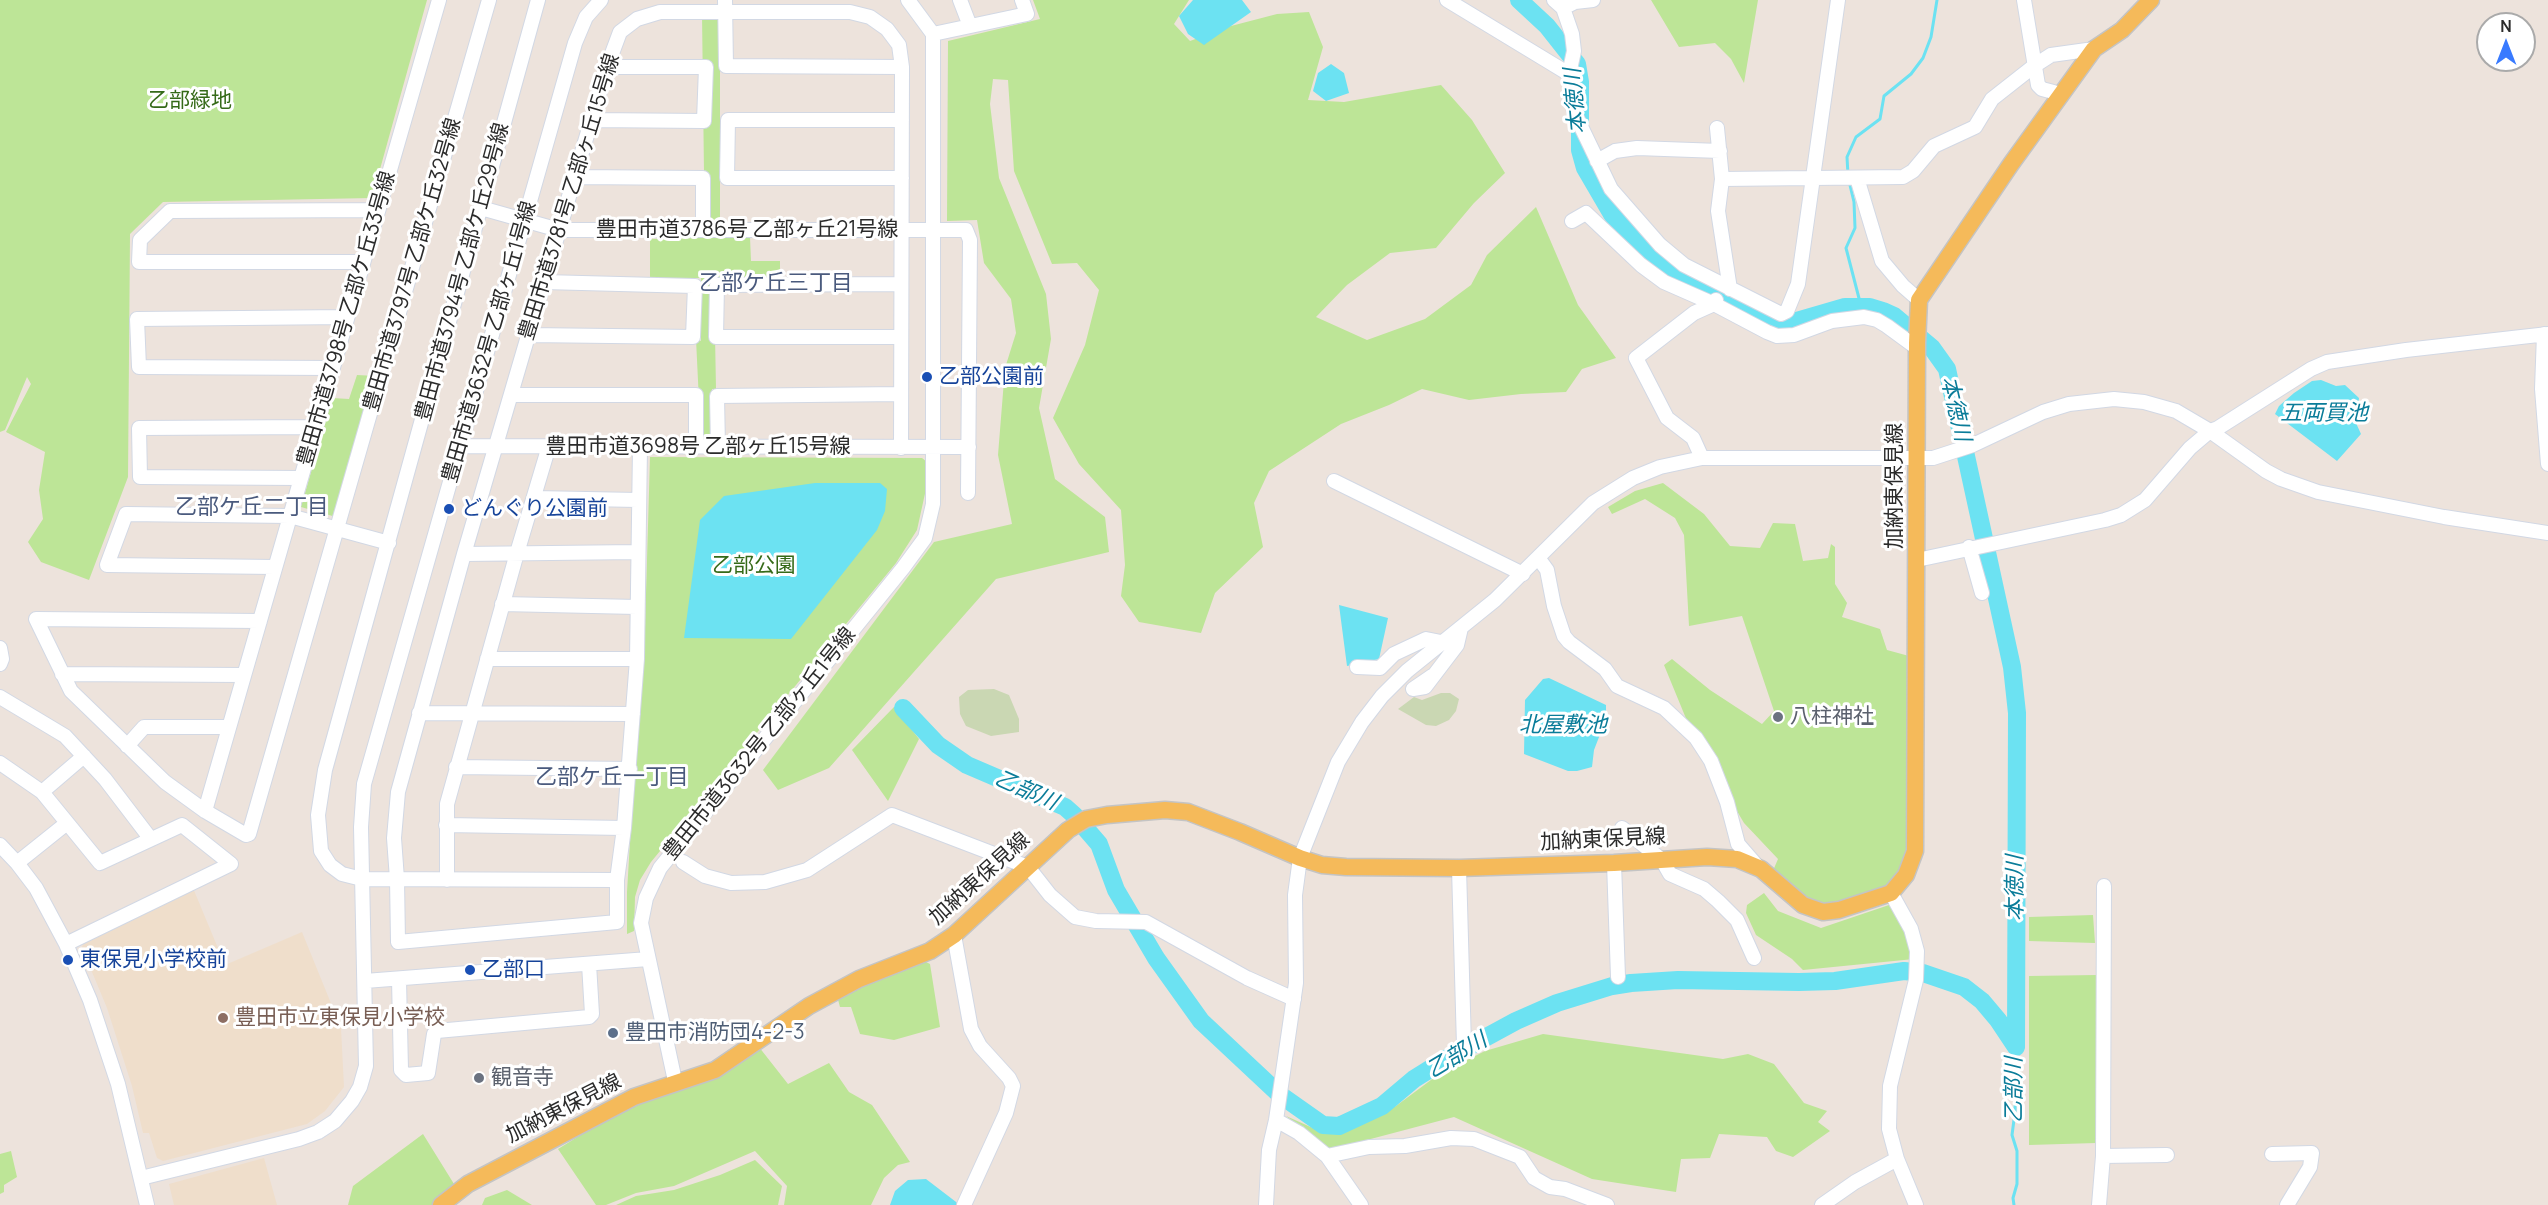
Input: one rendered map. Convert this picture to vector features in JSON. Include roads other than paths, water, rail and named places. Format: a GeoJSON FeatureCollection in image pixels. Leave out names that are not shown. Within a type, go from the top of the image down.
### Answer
{"type":"FeatureCollection","features":[{"type":"Feature","properties":{"kind":"main road"},"geometry":{"type":"LineString","coordinates":[[1919,300],[2094,49],[2122,30],[2151,0]]}},
{"type":"Feature","properties":{"kind":"main road","name":"加納東保見線"},"geometry":{"type":"LineString","coordinates":[[441,1205],[468,1184],[634,1097],[675,1081],[715,1070],[809,1006],[859,978],[930,951],[954,934],[1080,823],[1139,811],[1188,812],[1300,858],[1322,865],[1346,867],[1459,868],[1614,863],[1707,857],[1737,859],[1761,869],[1803,905],[1823,912],[1839,910],[1891,893],[1906,875],[1915,850],[1919,300]]}},
{"type":"Feature","properties":{"kind":"street","name":"豊田市道3798号 乙部ケ丘33号線"},"geometry":{"type":"LineString","coordinates":[[205,811],[439,0]]}},
{"type":"Feature","properties":{"kind":"street","name":"豊田市道3797号 乙部ケ丘32号線"},"geometry":{"type":"LineString","coordinates":[[205,811],[246,835],[249,834],[489,0]]}},
{"type":"Feature","properties":{"kind":"street","name":"豊田市道3794号 乙部ケ丘29号線"},"geometry":{"type":"LineString","coordinates":[[362,879],[342,874],[324,858],[321,850],[318,815],[325,770],[538,0]]}},
{"type":"Feature","properties":{"kind":"street","name":"豊田市道3632号 乙部ヶ丘1号線"},"geometry":{"type":"LineString","coordinates":[[141,1178],[318,1132],[335,1121],[356,1094],[366,1066],[361,827],[364,784],[575,43],[586,17],[601,0]]}},
{"type":"Feature","properties":{"kind":"street"},"geometry":{"type":"LineString","coordinates":[[908,0],[933,34],[1027,14],[1022,0]]}},
{"type":"Feature","properties":{"kind":"street"},"geometry":{"type":"LineString","coordinates":[[960,0],[970,26]]}},
{"type":"Feature","properties":{"kind":"street"},"geometry":{"type":"LineString","coordinates":[[1447,0],[1570,69]]}},
{"type":"Feature","properties":{"kind":"street"},"geometry":{"type":"LineString","coordinates":[[1593,0],[1559,4],[1572,34],[1574,51],[1570,69],[1574,112],[1611,189],[1660,245],[1684,265],[1725,290],[1781,314],[1787,311],[1794,299],[1798,284],[1838,0]]}},
{"type":"Feature","properties":{"kind":"street"},"geometry":{"type":"LineString","coordinates":[[2024,0],[2038,85],[2042,89],[2061,94]]}},
{"type":"Feature","properties":{"kind":"street"},"geometry":{"type":"LineString","coordinates":[[725,5],[726,66],[902,67]]}},
{"type":"Feature","properties":{"kind":"street","name":"豊田市道3781号 乙部ヶ丘15号線"},"geometry":{"type":"LineString","coordinates":[[617,880],[617,922],[398,942],[394,838],[398,792],[464,554],[607,67],[620,32],[638,19],[660,12],[725,5],[850,12],[870,17],[887,28],[899,45],[902,67],[901,448]]}},
{"type":"Feature","properties":{"kind":"street","name":"豊田市道3632号 乙部ヶ丘1号線"},"geometry":{"type":"LineString","coordinates":[[675,1081],[641,923],[646,898],[660,868],[896,577],[925,538],[933,504],[935,448],[933,34]]}},
{"type":"Feature","properties":{"kind":"street"},"geometry":{"type":"LineString","coordinates":[[1722,179],[1903,177],[1908,175],[1934,146],[1975,127],[1992,99],[2034,66],[2051,55],[2094,49]]}},
{"type":"Feature","properties":{"kind":"street"},"geometry":{"type":"LineString","coordinates":[[592,120],[704,121],[706,67],[607,67]]}},
{"type":"Feature","properties":{"kind":"street"},"geometry":{"type":"LineString","coordinates":[[902,120],[728,120],[728,178],[902,178]]}},
{"type":"Feature","properties":{"kind":"street"},"geometry":{"type":"LineString","coordinates":[[1702,458],[1693,438],[1667,418],[1636,357],[1694,313],[1714,304],[1725,290],[1718,211],[1722,179],[1718,128]]}},
{"type":"Feature","properties":{"kind":"street"},"geometry":{"type":"LineString","coordinates":[[1596,159],[1616,151],[1637,147],[1720,151]]}},
{"type":"Feature","properties":{"kind":"street"},"geometry":{"type":"LineString","coordinates":[[575,177],[703,178],[703,230]]}},
{"type":"Feature","properties":{"kind":"street"},"geometry":{"type":"LineString","coordinates":[[1857,178],[1882,261],[1903,286],[1919,300]]}},
{"type":"Feature","properties":{"kind":"street","name":"豊田市道3786号 乙部ヶ丘21号線"},"geometry":{"type":"LineString","coordinates":[[481,208],[559,230],[966,230],[970,240],[969,447]]}},
{"type":"Feature","properties":{"kind":"street"},"geometry":{"type":"LineString","coordinates":[[363,262],[138,262],[140,240],[170,211],[378,210]]}},
{"type":"Feature","properties":{"kind":"street"},"geometry":{"type":"LineString","coordinates":[[1572,221],[1586,213],[1641,265],[1664,282],[1777,336],[1806,331],[1832,321],[1864,317],[1877,320],[1917,341]]}},
{"type":"Feature","properties":{"kind":"street"},"geometry":{"type":"LineString","coordinates":[[528,335],[693,337],[694,286],[544,282]]}},
{"type":"Feature","properties":{"kind":"street"},"geometry":{"type":"LineString","coordinates":[[901,284],[717,285],[716,316],[716,337],[901,337]]}},
{"type":"Feature","properties":{"kind":"street"},"geometry":{"type":"LineString","coordinates":[[1787,311],[1806,331]]}},
{"type":"Feature","properties":{"kind":"street"},"geometry":{"type":"LineString","coordinates":[[333,368],[139,367],[137,319],[347,317]]}},
{"type":"Feature","properties":{"kind":"street"},"geometry":{"type":"LineString","coordinates":[[1917,560],[2105,520],[2134,508],[2145,500],[2190,448],[2210,431],[2312,369],[2344,357],[2546,334],[2542,389],[2548,464]]}},
{"type":"Feature","properties":{"kind":"street"},"geometry":{"type":"LineString","coordinates":[[718,447],[717,396],[901,394]]}},
{"type":"Feature","properties":{"kind":"street"},"geometry":{"type":"LineString","coordinates":[[511,395],[696,395],[696,447]]}},
{"type":"Feature","properties":{"kind":"street"},"geometry":{"type":"LineString","coordinates":[[1266,1205],[1269,1150],[1294,999],[1295,896],[1300,858],[1338,762],[1362,722],[1382,696],[1441,642],[1461,628],[1539,559],[1593,503],[1633,478],[1660,467],[1702,458],[1933,458],[1973,445],[2043,412],[2097,399],[2153,404],[2176,411],[2210,431],[2266,471],[2288,482],[2318,492],[2444,517],[2548,533]]}},
{"type":"Feature","properties":{"kind":"street"},"geometry":{"type":"LineString","coordinates":[[301,478],[140,477],[138,428],[316,426]]}},
{"type":"Feature","properties":{"kind":"street","name":"豊田市道3698号 乙部ヶ丘15号線"},"geometry":{"type":"LineString","coordinates":[[461,446],[969,447]]}},
{"type":"Feature","properties":{"kind":"street"},"geometry":{"type":"LineString","coordinates":[[447,880],[447,804],[502,604],[549,446]]}},
{"type":"Feature","properties":{"kind":"street"},"geometry":{"type":"LineString","coordinates":[[362,879],[617,880],[630,768],[638,659],[637,552],[640,447]]}},
{"type":"Feature","properties":{"kind":"street"},"geometry":{"type":"LineString","coordinates":[[968,493],[969,447]]}},
{"type":"Feature","properties":{"kind":"street"},"geometry":{"type":"LineString","coordinates":[[1334,481],[1522,574]]}},
{"type":"Feature","properties":{"kind":"street"},"geometry":{"type":"LineString","coordinates":[[534,498],[638,500]]}},
{"type":"Feature","properties":{"kind":"street"},"geometry":{"type":"LineString","coordinates":[[275,567],[107,565],[126,514],[290,516],[388,543]]}},
{"type":"Feature","properties":{"kind":"street"},"geometry":{"type":"LineString","coordinates":[[1969,548],[1982,593]]}},
{"type":"Feature","properties":{"kind":"street"},"geometry":{"type":"LineString","coordinates":[[464,554],[637,552]]}},
{"type":"Feature","properties":{"kind":"street"},"geometry":{"type":"LineString","coordinates":[[1539,559],[1547,570],[1554,606],[1564,636],[1605,669],[1617,686],[1664,708],[1695,738],[1711,761],[1727,802],[1738,844],[1761,869]]}},
{"type":"Feature","properties":{"kind":"street"},"geometry":{"type":"LineString","coordinates":[[502,604],[638,607]]}},
{"type":"Feature","properties":{"kind":"street"},"geometry":{"type":"LineString","coordinates":[[205,811],[165,782],[71,691],[36,619],[260,621]]}},
{"type":"Feature","properties":{"kind":"street"},"geometry":{"type":"LineString","coordinates":[[1432,676],[1457,645],[1461,628]]}},
{"type":"Feature","properties":{"kind":"street"},"geometry":{"type":"LineString","coordinates":[[1357,668],[1380,668],[1394,654],[1426,639],[1441,642]]}},
{"type":"Feature","properties":{"kind":"street"},"geometry":{"type":"LineString","coordinates":[[0,648],[2,659],[0,664]]}},
{"type":"Feature","properties":{"kind":"street"},"geometry":{"type":"LineString","coordinates":[[487,659],[638,659]]}},
{"type":"Feature","properties":{"kind":"street"},"geometry":{"type":"LineString","coordinates":[[62,674],[244,675]]}},
{"type":"Feature","properties":{"kind":"street"},"geometry":{"type":"LineString","coordinates":[[0,697],[64,736],[84,756],[150,838]]}},
{"type":"Feature","properties":{"kind":"street"},"geometry":{"type":"LineString","coordinates":[[419,713],[633,714]]}},
{"type":"Feature","properties":{"kind":"street"},"geometry":{"type":"LineString","coordinates":[[127,746],[144,727],[229,727]]}},
{"type":"Feature","properties":{"kind":"street"},"geometry":{"type":"LineString","coordinates":[[42,792],[84,756]]}},
{"type":"Feature","properties":{"kind":"street"},"geometry":{"type":"LineString","coordinates":[[0,763],[42,792],[100,863],[182,825],[231,864],[66,944]]}},
{"type":"Feature","properties":{"kind":"street"},"geometry":{"type":"LineString","coordinates":[[456,766],[630,768]]}},
{"type":"Feature","properties":{"kind":"street"},"geometry":{"type":"LineString","coordinates":[[683,862],[705,876],[731,883],[765,882],[807,870],[892,815],[1028,867],[1050,895],[1076,917],[1096,921],[1146,922],[1246,978],[1294,999]]}},
{"type":"Feature","properties":{"kind":"street"},"geometry":{"type":"LineString","coordinates":[[17,863],[67,823]]}},
{"type":"Feature","properties":{"kind":"street"},"geometry":{"type":"LineString","coordinates":[[446,825],[624,828]]}},
{"type":"Feature","properties":{"kind":"street"},"geometry":{"type":"LineString","coordinates":[[1622,828],[1662,860],[1670,874],[1704,890],[1737,920],[1754,958]]}},
{"type":"Feature","properties":{"kind":"street"},"geometry":{"type":"LineString","coordinates":[[0,845],[36,888],[66,944],[90,999],[109,1056],[147,1205]]}},
{"type":"Feature","properties":{"kind":"street"},"geometry":{"type":"LineString","coordinates":[[1614,863],[1618,977]]}},
{"type":"Feature","properties":{"kind":"street"},"geometry":{"type":"LineString","coordinates":[[1459,868],[1464,1046]]}},
{"type":"Feature","properties":{"kind":"street"},"geometry":{"type":"LineString","coordinates":[[2099,1205],[2103,1156],[2104,886]]}},
{"type":"Feature","properties":{"kind":"street"},"geometry":{"type":"LineString","coordinates":[[1891,893],[1916,940],[1917,973],[1890,1086],[1889,1129],[1897,1159],[1916,1205]]}},
{"type":"Feature","properties":{"kind":"street"},"geometry":{"type":"LineString","coordinates":[[954,934],[973,1035],[1013,1086],[1006,1113],[964,1205]]}},
{"type":"Feature","properties":{"kind":"street"},"geometry":{"type":"LineString","coordinates":[[365,981],[648,959]]}},
{"type":"Feature","properties":{"kind":"street"},"geometry":{"type":"LineString","coordinates":[[399,978],[401,1070],[406,1075],[428,1073],[434,1034],[437,1031],[589,1017],[592,1014],[589,964]]}},
{"type":"Feature","properties":{"kind":"street"},"geometry":{"type":"LineString","coordinates":[[1276,1114],[1327,1156],[1361,1205]]}},
{"type":"Feature","properties":{"kind":"street"},"geometry":{"type":"LineString","coordinates":[[1327,1156],[1369,1148],[1405,1146],[1451,1138],[1474,1139],[1520,1157],[1534,1178],[1550,1187],[1565,1189],[1607,1205]]}},
{"type":"Feature","properties":{"kind":"street"},"geometry":{"type":"LineString","coordinates":[[2272,1154],[2312,1153],[2310,1167],[2287,1205]]}},
{"type":"Feature","properties":{"kind":"street"},"geometry":{"type":"LineString","coordinates":[[2103,1156],[2167,1155]]}},
{"type":"Feature","properties":{"kind":"street"},"geometry":{"type":"LineString","coordinates":[[1822,1205],[1855,1182],[1897,1159]]}},
{"type":"Feature","properties":{"kind":"water"},"geometry":{"type":"Polygon","coordinates":[[[1193,0],[1242,0],[1251,12],[1204,45],[1188,34],[1179,16],[1193,0]]]}},
{"type":"Feature","properties":{"kind":"water"},"geometry":{"type":"Polygon","coordinates":[[[1331,64],[1344,73],[1349,93],[1326,101],[1313,91],[1318,73],[1331,64]]]}},
{"type":"Feature","properties":{"kind":"water","name":"五両買池"},"geometry":{"type":"Polygon","coordinates":[[[2321,380],[2336,386],[2345,385],[2359,398],[2356,423],[2361,434],[2337,461],[2275,414],[2279,406],[2294,393],[2312,381],[2321,380]]]}},
{"type":"Feature","properties":{"kind":"water"},"geometry":{"type":"Polygon","coordinates":[[[815,483],[880,483],[887,489],[885,511],[877,530],[791,639],[684,638],[700,520],[724,496],[815,483]]]}},
{"type":"Feature","properties":{"kind":"water"},"geometry":{"type":"Polygon","coordinates":[[[1339,605],[1388,618],[1379,659],[1347,666],[1339,605]]]}},
{"type":"Feature","properties":{"kind":"water","name":"北屋敷池"},"geometry":{"type":"Polygon","coordinates":[[[1549,678],[1606,705],[1606,719],[1594,750],[1592,767],[1568,771],[1524,754],[1525,700],[1543,679],[1549,678]]]}},
{"type":"Feature","properties":{"kind":"water"},"geometry":{"type":"Polygon","coordinates":[[[926,1179],[960,1205],[890,1205],[895,1191],[908,1180],[926,1179]]]}},
{"type":"Feature","properties":{"kind":"waterway","name":"本徳川"},"geometry":{"type":"LineString","coordinates":[[1519,0],[1547,26],[1577,64],[1580,82],[1580,150],[1585,168],[1613,216],[1653,258],[1776,323],[1790,323],[1845,307],[1870,307],[1883,311],[1894,316],[1932,348],[1947,369],[2012,667],[2017,713],[2016,1047]]}},
{"type":"Feature","properties":{"kind":"waterway"},"geometry":{"type":"LineString","coordinates":[[1848,175],[1847,157],[1856,137],[1880,119],[1884,96],[1911,74],[1923,58],[1931,37],[1937,0]]}},
{"type":"Feature","properties":{"kind":"waterway"},"geometry":{"type":"LineString","coordinates":[[1849,181],[1854,202],[1855,228],[1846,248],[1861,306]]}},
{"type":"Feature","properties":{"kind":"waterway","name":"乙部川"},"geometry":{"type":"LineString","coordinates":[[903,708],[938,745],[967,765],[1065,807],[1074,815],[1099,844],[1116,890],[1156,958],[1201,1021],[1279,1094],[1323,1125],[1339,1126],[1382,1106],[1414,1079],[1516,1021],[1557,1003],[1612,986],[1631,983],[1678,980],[1835,981],[1904,971],[1923,973],[1964,987],[1982,1001],[2016,1047]]}},
{"type":"Feature","properties":{"kind":"waterway","name":"乙部川"},"geometry":{"type":"LineString","coordinates":[[2014,1205],[2013,1198],[2017,1184],[2017,1151],[2012,1135],[2015,1112],[2016,1047]]}},
{"type":"Feature","properties":{"kind":"place","name":"乙部公園前"},"geometry":{"type":"Point","coordinates":[927,377]}},
{"type":"Feature","properties":{"kind":"place","name":"どんぐり公園前"},"geometry":{"type":"Point","coordinates":[449,509]}},
{"type":"Feature","properties":{"kind":"place","name":"八柱神社"},"geometry":{"type":"Point","coordinates":[1778,717]}},
{"type":"Feature","properties":{"kind":"place","name":"東保見小学校前"},"geometry":{"type":"Point","coordinates":[68,960]}},
{"type":"Feature","properties":{"kind":"place","name":"乙部口"},"geometry":{"type":"Point","coordinates":[470,970]}},
{"type":"Feature","properties":{"kind":"place","name":"豊田市立東保見小学校"},"geometry":{"type":"Point","coordinates":[223,1018]}},
{"type":"Feature","properties":{"kind":"place","name":"豊田市消防団4-2-3"},"geometry":{"type":"Point","coordinates":[613,1033]}},
{"type":"Feature","properties":{"kind":"place","name":"観音寺"},"geometry":{"type":"Point","coordinates":[479,1078]}},
{"type":"Feature","properties":{"kind":"district","name":"乙部ケ丘三丁目"},"geometry":{"type":"Point","coordinates":[776,284]}},
{"type":"Feature","properties":{"kind":"district","name":"乙部ケ丘二丁目"},"geometry":{"type":"Point","coordinates":[252,508]}},
{"type":"Feature","properties":{"kind":"district","name":"乙部ケ丘一丁目"},"geometry":{"type":"Point","coordinates":[612,778]}},
{"type":"Feature","properties":{"kind":"park label","name":"乙部緑地"},"geometry":{"type":"Point","coordinates":[190,101]}},
{"type":"Feature","properties":{"kind":"park label","name":"乙部公園"},"geometry":{"type":"Point","coordinates":[754,566]}}]}
